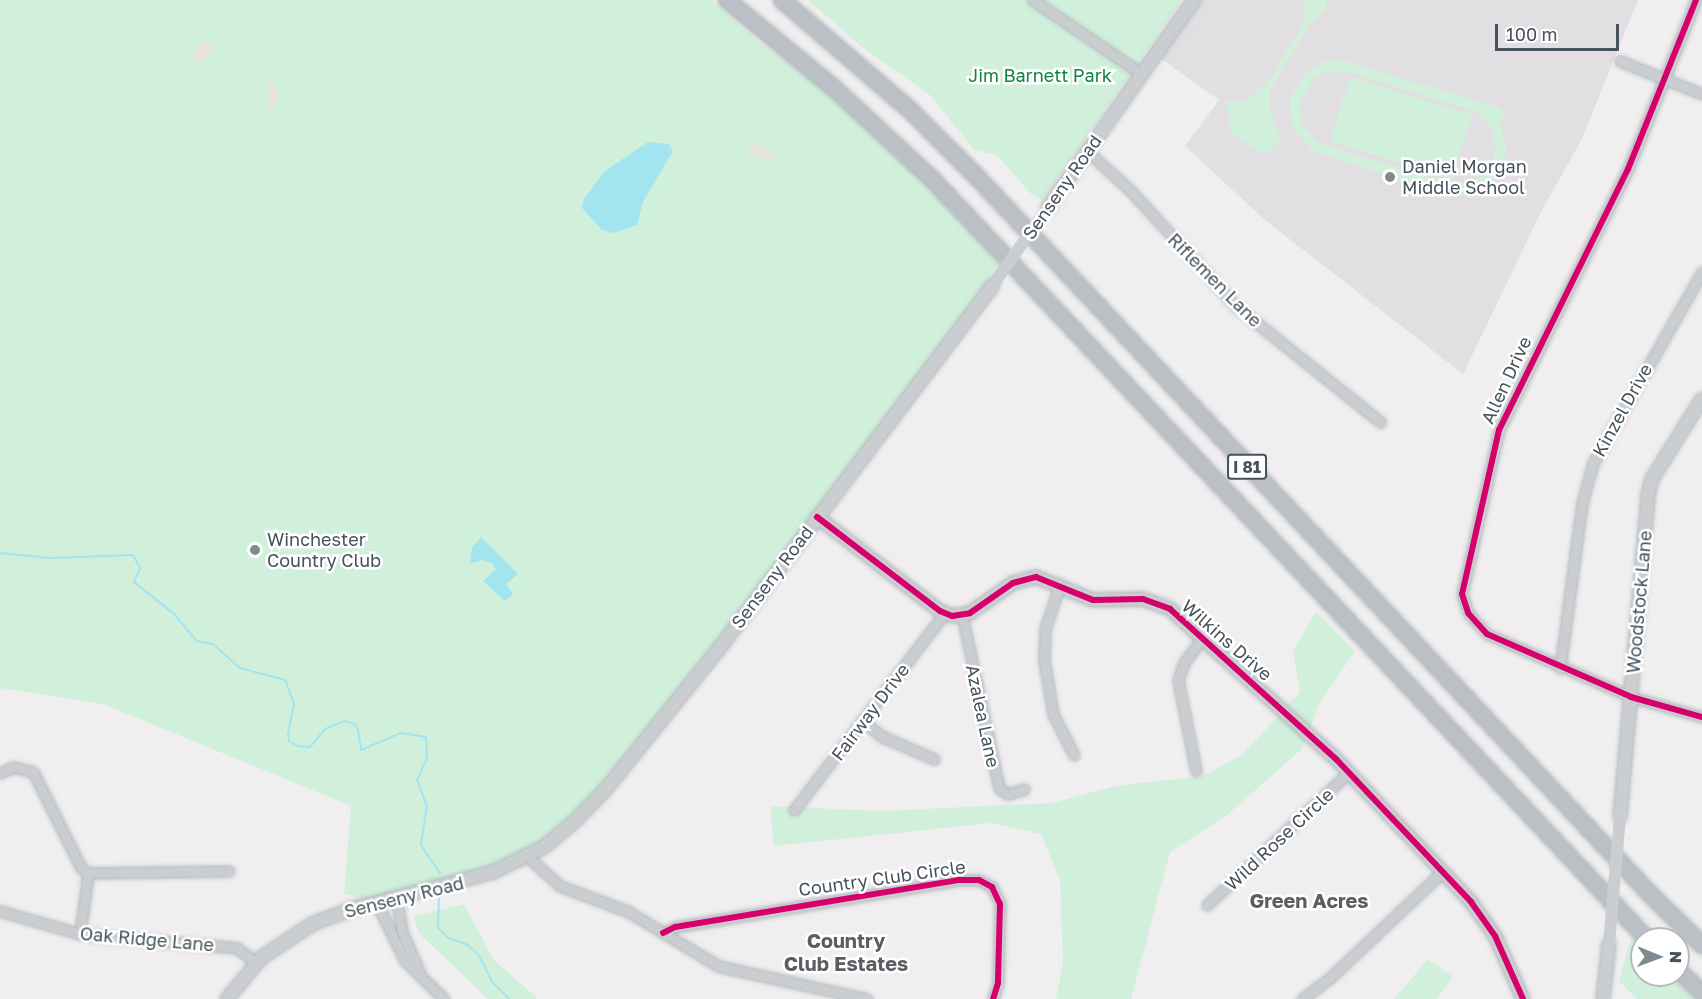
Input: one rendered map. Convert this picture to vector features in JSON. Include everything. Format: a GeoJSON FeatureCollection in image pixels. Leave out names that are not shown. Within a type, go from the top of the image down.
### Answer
{"type":"FeatureCollection","features":[{"type":"Feature","properties":{"kind":"highway","name":"I 81"},"geometry":{"type":"LineString","coordinates":[[727,0],[837,90],[932,179],[1636,927]]}},
{"type":"Feature","properties":{"kind":"highway","name":"I 81"},"geometry":{"type":"LineString","coordinates":[[782,0],[903,105],[984,184],[1638,882],[1702,945]]}},
{"type":"Feature","properties":{"kind":"highway"},"geometry":{"type":"LineString","coordinates":[[1690,982],[1702,993]]}},
{"type":"Feature","properties":{"kind":"street"},"geometry":{"type":"LineString","coordinates":[[1033,0],[1142,74]]}},
{"type":"Feature","properties":{"kind":"street","name":"Senseny Road"},"geometry":{"type":"LineString","coordinates":[[227,999],[256,963],[312,924],[376,902],[479,877],[527,856],[559,836],[606,789],[721,646],[993,285],[1194,0]]}},
{"type":"Feature","properties":{"kind":"street","name":"Allen Drive"},"geometry":{"type":"LineString","coordinates":[[1696,0],[1628,169],[1499,430],[1462,582],[1464,604],[1480,630],[1560,668],[1631,697],[1702,717]]}},
{"type":"Feature","properties":{"kind":"street"},"geometry":{"type":"LineString","coordinates":[[1620,61],[1702,94]]}},
{"type":"Feature","properties":{"kind":"street","name":"Riflemen Lane"},"geometry":{"type":"LineString","coordinates":[[1087,151],[1130,190],[1237,307],[1380,422]]}},
{"type":"Feature","properties":{"kind":"street","name":"Kinzel Drive"},"geometry":{"type":"LineString","coordinates":[[1560,668],[1582,503],[1593,463],[1702,272]]}},
{"type":"Feature","properties":{"kind":"street","name":"Woodstock Lane"},"geometry":{"type":"LineString","coordinates":[[1603,999],[1649,487],[1702,399]]}},
{"type":"Feature","properties":{"kind":"street"},"geometry":{"type":"LineString","coordinates":[[817,517],[944,614],[962,615]]}},
{"type":"Feature","properties":{"kind":"street","name":"Wilkins Drive"},"geometry":{"type":"LineString","coordinates":[[962,615],[1019,580],[1043,578],[1093,600],[1153,600],[1170,609],[1349,772],[1443,872],[1494,936],[1523,999]]}},
{"type":"Feature","properties":{"kind":"street"},"geometry":{"type":"LineString","coordinates":[[1060,584],[1047,620],[1044,660],[1053,714],[1074,755]]}},
{"type":"Feature","properties":{"kind":"street","name":"Fairway Drive"},"geometry":{"type":"LineString","coordinates":[[794,810],[864,722],[944,614]]}},
{"type":"Feature","properties":{"kind":"street","name":"Azalea Lane"},"geometry":{"type":"LineString","coordinates":[[962,615],[999,788],[1008,794],[1024,789]]}},
{"type":"Feature","properties":{"kind":"street"},"geometry":{"type":"LineString","coordinates":[[1196,771],[1178,680],[1184,663],[1203,637]]}},
{"type":"Feature","properties":{"kind":"street"},"geometry":{"type":"LineString","coordinates":[[864,722],[888,740],[934,759]]}},
{"type":"Feature","properties":{"kind":"street"},"geometry":{"type":"LineString","coordinates":[[0,773],[13,767],[33,772],[81,868],[88,873],[229,871]]}},
{"type":"Feature","properties":{"kind":"street","name":"Wild Rose Circle"},"geometry":{"type":"LineString","coordinates":[[1207,905],[1349,772]]}},
{"type":"Feature","properties":{"kind":"street"},"geometry":{"type":"LineString","coordinates":[[527,856],[560,886],[615,905],[701,958],[736,972],[867,999]]}},
{"type":"Feature","properties":{"kind":"street"},"geometry":{"type":"LineString","coordinates":[[1302,999],[1332,976],[1443,872]]}},
{"type":"Feature","properties":{"kind":"street"},"geometry":{"type":"LineString","coordinates":[[80,934],[88,873]]}},
{"type":"Feature","properties":{"kind":"street","name":"Country Club Circle"},"geometry":{"type":"LineString","coordinates":[[663,933],[686,925],[958,880],[979,880],[992,887],[1000,904],[998,983],[993,999]]}},
{"type":"Feature","properties":{"kind":"street"},"geometry":{"type":"LineString","coordinates":[[396,897],[405,940],[425,981]]}},
{"type":"Feature","properties":{"kind":"street"},"geometry":{"type":"LineString","coordinates":[[376,902],[396,947],[444,999]]}},
{"type":"Feature","properties":{"kind":"street","name":"Oak Ridge Lane"},"geometry":{"type":"LineString","coordinates":[[0,910],[80,934],[237,948],[256,963]]}},
{"type":"Feature","properties":{"kind":"shaded area","name":"Daniel Morgan Middle School"},"geometry":{"type":"Polygon","coordinates":[[[1202,0],[1638,0],[1581,141],[1543,208],[1463,374],[1265,220],[1185,146],[1219,100],[1160,58],[1202,0]]]}},
{"type":"Feature","properties":{"kind":"green space","name":"Winchester Country Club"},"geometry":{"type":"Polygon","coordinates":[[[0,0],[711,0],[755,39],[869,120],[1009,261],[741,620],[573,823],[493,872],[376,902],[344,894],[351,806],[103,704],[0,688],[0,0]]]}},
{"type":"Feature","properties":{"kind":"green space","name":"Jim Barnett Park"},"geometry":{"type":"Polygon","coordinates":[[[808,0],[1182,0],[1042,200],[1031,194],[997,155],[974,150],[930,95],[862,47],[808,0]]]}},
{"type":"Feature","properties":{"kind":"green space"},"geometry":{"type":"Polygon","coordinates":[[[1305,0],[1326,0],[1327,8],[1311,22],[1270,90],[1270,108],[1280,141],[1269,152],[1262,153],[1233,135],[1226,101],[1244,102],[1267,84],[1304,23],[1305,0]]]}},
{"type":"Feature","properties":{"kind":"green space"},"geometry":{"type":"Polygon","coordinates":[[[1340,60],[1501,108],[1505,121],[1499,120],[1507,149],[1496,177],[1477,192],[1454,196],[1313,151],[1292,128],[1289,99],[1307,71],[1326,61],[1340,60]],[[1328,71],[1314,79],[1300,101],[1302,124],[1318,143],[1455,185],[1479,179],[1491,165],[1496,148],[1493,130],[1474,111],[1350,73],[1328,71]]]}},
{"type":"Feature","properties":{"kind":"green space"},"geometry":{"type":"Polygon","coordinates":[[[1350,77],[1472,115],[1452,179],[1330,141],[1350,77]]]}},
{"type":"Feature","properties":{"kind":"green space"},"geometry":{"type":"Polygon","coordinates":[[[1316,612],[1355,651],[1319,704],[1302,749],[1227,815],[1170,852],[1131,999],[1056,999],[1063,962],[1060,880],[1041,834],[992,823],[774,846],[770,806],[881,811],[1052,803],[1116,786],[1203,776],[1242,755],[1300,692],[1293,651],[1316,612]]]}},
{"type":"Feature","properties":{"kind":"green space"},"geometry":{"type":"Polygon","coordinates":[[[464,904],[494,960],[538,999],[488,999],[418,932],[414,916],[464,904]]]}},
{"type":"Feature","properties":{"kind":"green space"},"geometry":{"type":"Polygon","coordinates":[[[1630,941],[1630,987],[1682,987],[1693,999],[1637,999],[1619,981],[1630,941]]]}},
{"type":"Feature","properties":{"kind":"green space"},"geometry":{"type":"Polygon","coordinates":[[[1428,959],[1453,977],[1437,999],[1394,999],[1428,959]]]}},
{"type":"Feature","properties":{"kind":"sand"},"geometry":{"type":"Polygon","coordinates":[[[201,41],[213,46],[212,53],[196,64],[194,56],[201,41]]]}},
{"type":"Feature","properties":{"kind":"sand"},"geometry":{"type":"Polygon","coordinates":[[[271,80],[277,86],[278,102],[271,110],[267,106],[271,91],[266,84],[271,80]]]}},
{"type":"Feature","properties":{"kind":"sand"},"geometry":{"type":"Polygon","coordinates":[[[757,143],[773,155],[772,160],[748,153],[750,145],[757,143]]]}},
{"type":"Feature","properties":{"kind":"water"},"geometry":{"type":"Polygon","coordinates":[[[648,142],[669,144],[673,151],[643,202],[637,225],[614,233],[602,230],[582,208],[584,199],[605,171],[648,142]]]}},
{"type":"Feature","properties":{"kind":"water"},"geometry":{"type":"Polygon","coordinates":[[[481,537],[518,574],[506,584],[513,594],[505,601],[483,581],[496,569],[492,563],[482,560],[470,564],[472,548],[481,537]]]}},
{"type":"Feature","properties":{"kind":"waterway"},"geometry":{"type":"LineString","coordinates":[[0,553],[51,558],[133,555],[140,568],[134,582],[174,614],[197,641],[213,644],[240,668],[285,680],[294,703],[288,734],[289,741],[298,746],[310,747],[325,729],[345,721],[355,724],[361,750],[401,733],[426,737],[427,758],[417,780],[427,806],[421,845],[440,873]]}},
{"type":"Feature","properties":{"kind":"waterway"},"geometry":{"type":"LineString","coordinates":[[439,898],[438,928],[448,938],[466,944],[479,955],[492,982],[509,999]]}},
{"type":"Feature","properties":{"kind":"cycle path"},"geometry":{"type":"LineString","coordinates":[[1696,0],[1628,169],[1499,430],[1462,594],[1468,613],[1487,634],[1631,697],[1702,717]]}},
{"type":"Feature","properties":{"kind":"cycle path"},"geometry":{"type":"LineString","coordinates":[[817,517],[940,611],[952,616],[970,613],[1013,583],[1036,577],[1093,600],[1143,599],[1170,609],[1336,759],[1471,902],[1495,936],[1523,999]]}},
{"type":"Feature","properties":{"kind":"cycle path"},"geometry":{"type":"LineString","coordinates":[[663,933],[675,927],[958,880],[979,880],[992,887],[1000,904],[998,983],[993,999]]}},
{"type":"Feature","properties":{"kind":"place","name":"Daniel Morgan Middle School"},"geometry":{"type":"Point","coordinates":[1390,177]}},
{"type":"Feature","properties":{"kind":"place","name":"Winchester Country Club"},"geometry":{"type":"Point","coordinates":[255,550]}},
{"type":"Feature","properties":{"kind":"district","name":"Green Acres"},"geometry":{"type":"Point","coordinates":[1309,900]}},
{"type":"Feature","properties":{"kind":"district","name":"Country Club Estates"},"geometry":{"type":"Point","coordinates":[846,952]}}]}
